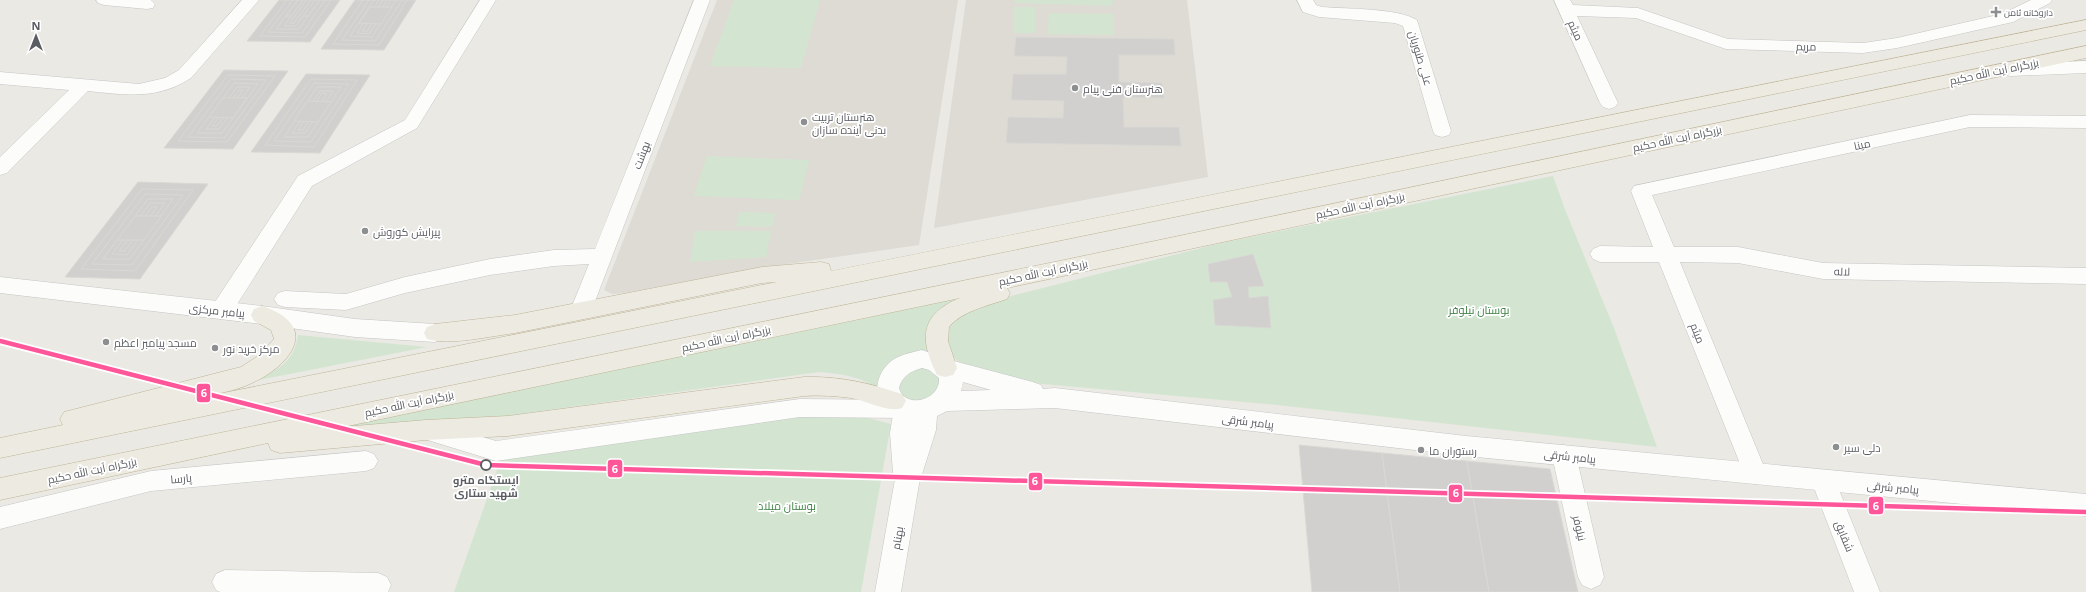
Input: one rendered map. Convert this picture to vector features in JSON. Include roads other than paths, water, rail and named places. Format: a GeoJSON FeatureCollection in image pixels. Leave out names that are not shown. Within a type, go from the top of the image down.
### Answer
{"type":"FeatureCollection","features":[{"type":"Feature","properties":{"kind":"highway"},"geometry":{"type":"LineString","coordinates":[[5,447],[2086,26]]}},
{"type":"Feature","properties":{"kind":"highway","name":"بزرگراه آیت الله حکیم"},"geometry":{"type":"LineString","coordinates":[[0,489],[1069,267],[2086,52]]}},
{"type":"Feature","properties":{"kind":"highway"},"geometry":{"type":"LineString","coordinates":[[435,333],[474,330],[515,324],[762,275],[935,259]]}},
{"type":"Feature","properties":{"kind":"highway"},"geometry":{"type":"LineString","coordinates":[[945,368],[937,343],[936,332],[944,317],[955,309],[1069,267]]}},
{"type":"Feature","properties":{"kind":"highway"},"geometry":{"type":"LineString","coordinates":[[5,447],[68,420],[243,377],[260,368],[276,355],[283,343],[284,334],[280,325],[262,315]]}},
{"type":"Feature","properties":{"kind":"highway"},"geometry":{"type":"LineString","coordinates":[[179,452],[426,430],[508,426],[789,387],[818,385],[854,388],[917,405]]}},
{"type":"Feature","properties":{"kind":"street"},"geometry":{"type":"LineString","coordinates":[[104,0],[147,4]]}},
{"type":"Feature","properties":{"kind":"street"},"geometry":{"type":"LineString","coordinates":[[0,78],[139,90],[171,83],[185,74],[251,0]]}},
{"type":"Feature","properties":{"kind":"street"},"geometry":{"type":"LineString","coordinates":[[221,311],[305,181],[411,124],[488,0]]}},
{"type":"Feature","properties":{"kind":"street","name":"بهشت"},"geometry":{"type":"LineString","coordinates":[[581,311],[702,0]]}},
{"type":"Feature","properties":{"kind":"street","name":"علی طنوریان"},"geometry":{"type":"LineString","coordinates":[[1305,0],[1309,8],[1318,12],[1395,18],[1404,20],[1411,24],[1442,131]]}},
{"type":"Feature","properties":{"kind":"street","name":"مریم"},"geometry":{"type":"LineString","coordinates":[[1564,5],[1638,13],[1726,44],[1863,48],[1897,43],[2007,18],[2040,1]]}},
{"type":"Feature","properties":{"kind":"street","name":"میثم"},"geometry":{"type":"LineString","coordinates":[[1564,5],[1609,103]]}},
{"type":"Feature","properties":{"kind":"street"},"geometry":{"type":"LineString","coordinates":[[1997,70],[2086,67]]}},
{"type":"Feature","properties":{"kind":"street"},"geometry":{"type":"LineString","coordinates":[[0,168],[83,86]]}},
{"type":"Feature","properties":{"kind":"street","name":"مینا"},"geometry":{"type":"LineString","coordinates":[[1641,191],[1970,121],[2086,122]]}},
{"type":"Feature","properties":{"kind":"street","name":"میثم"},"geometry":{"type":"LineString","coordinates":[[1641,191],[1755,474]]}},
{"type":"Feature","properties":{"kind":"street","name":"لاله"},"geometry":{"type":"LineString","coordinates":[[1600,254],[1738,255],[1823,271],[2086,276]]}},
{"type":"Feature","properties":{"kind":"street"},"geometry":{"type":"LineString","coordinates":[[285,299],[346,302],[405,285],[490,267],[554,258],[602,256]]}},
{"type":"Feature","properties":{"kind":"street","name":"پیامبر مرکزی"},"geometry":{"type":"LineString","coordinates":[[0,285],[262,315],[356,328],[435,333]]}},
{"type":"Feature","properties":{"kind":"street"},"geometry":{"type":"LineString","coordinates":[[922,359],[939,363],[945,368],[950,376],[951,384],[948,393],[917,405],[888,388],[888,380],[892,373],[905,363],[922,359]]}},
{"type":"Feature","properties":{"kind":"street","name":"پیامبر شرقی"},"geometry":{"type":"LineString","coordinates":[[945,368],[1055,398],[1564,455],[2086,504]]}},
{"type":"Feature","properties":{"kind":"street","name":"پیامبر شرقی"},"geometry":{"type":"LineString","coordinates":[[917,405],[1055,398]]}},
{"type":"Feature","properties":{"kind":"street","name":"بهنام"},"geometry":{"type":"LineString","coordinates":[[888,592],[906,484],[924,430],[917,405]]}},
{"type":"Feature","properties":{"kind":"street","name":"نیلوفر"},"geometry":{"type":"LineString","coordinates":[[1564,455],[1591,576]]}},
{"type":"Feature","properties":{"kind":"street","name":"پارسا"},"geometry":{"type":"LineString","coordinates":[[0,518],[151,481],[366,461]]}},
{"type":"Feature","properties":{"kind":"street","name":"شقایق"},"geometry":{"type":"LineString","coordinates":[[1823,480],[1867,592]]}},
{"type":"Feature","properties":{"kind":"street"},"geometry":{"type":"LineString","coordinates":[[225,582],[304,588],[378,585]]}},
{"type":"Feature","properties":{"kind":"place","name":"داروخانه ثامن"},"geometry":{"type":"Point","coordinates":[1996,12]}},
{"type":"Feature","properties":{"kind":"place","name":"هنرستان فنی پیام"},"geometry":{"type":"Point","coordinates":[1075,88]}},
{"type":"Feature","properties":{"kind":"place","name":"هنرستان تربیت بدنی آینده سازان"},"geometry":{"type":"Point","coordinates":[804,122]}},
{"type":"Feature","properties":{"kind":"place","name":"پیرایش کوروش"},"geometry":{"type":"Point","coordinates":[365,231]}},
{"type":"Feature","properties":{"kind":"place","name":"مسجد پیامبر اعظم"},"geometry":{"type":"Point","coordinates":[106,342]}},
{"type":"Feature","properties":{"kind":"place","name":"مرکز خرید نور"},"geometry":{"type":"Point","coordinates":[215,348]}},
{"type":"Feature","properties":{"kind":"place","name":"دلی سیر"},"geometry":{"type":"Point","coordinates":[1836,447]}},
{"type":"Feature","properties":{"kind":"place","name":"رستوران ما"},"geometry":{"type":"Point","coordinates":[1421,450]}},
{"type":"Feature","properties":{"kind":"place","name":"ایستگاه مترو شهید ستاری"},"geometry":{"type":"Point","coordinates":[486,465]}},
{"type":"Feature","properties":{"kind":"park label","name":"بوستان نیلوفر"},"geometry":{"type":"Point","coordinates":[1479,309]}},
{"type":"Feature","properties":{"kind":"park label","name":"بوستان میلاد"},"geometry":{"type":"Point","coordinates":[787,505]}}]}
